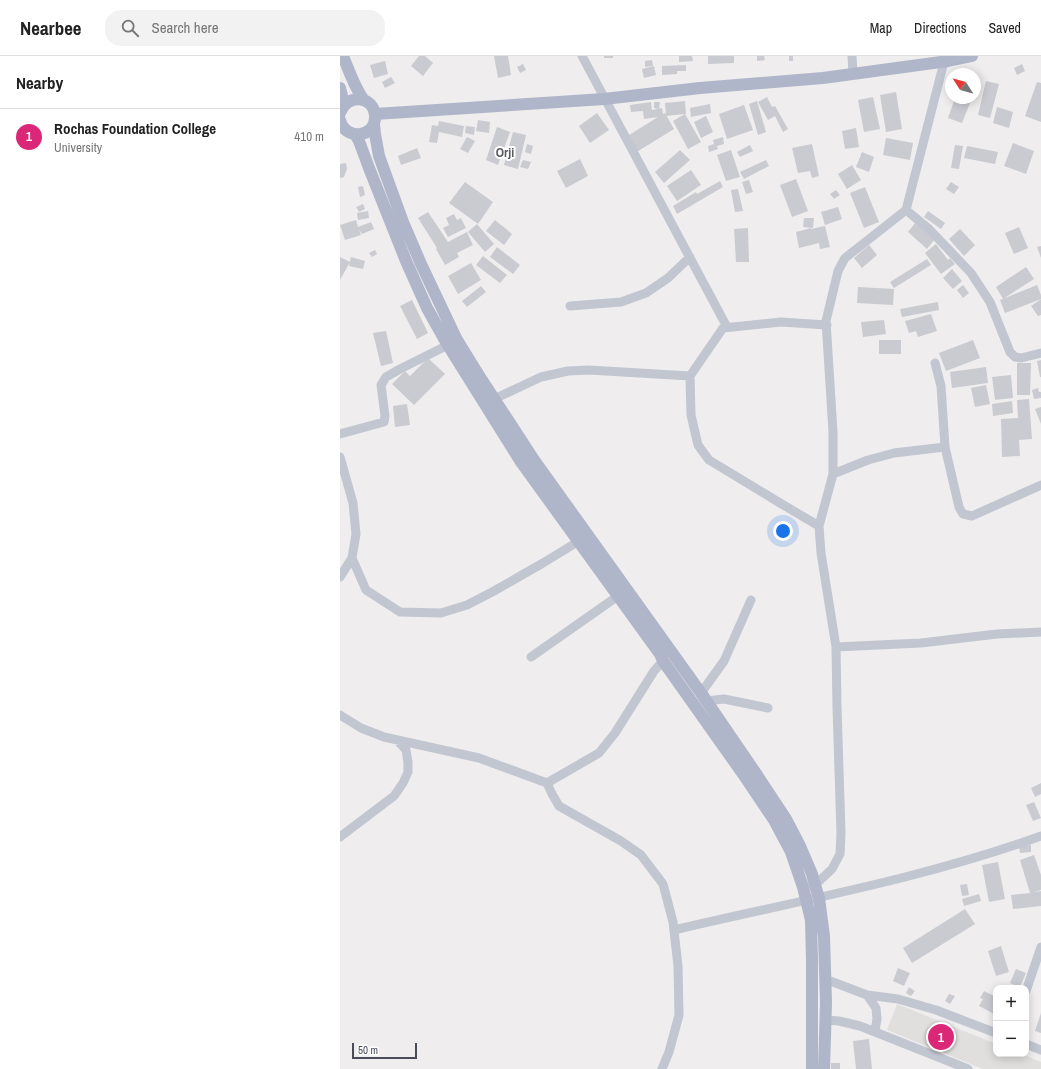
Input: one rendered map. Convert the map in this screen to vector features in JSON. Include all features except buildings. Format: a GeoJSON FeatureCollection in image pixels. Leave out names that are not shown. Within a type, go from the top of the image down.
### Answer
{"type":"FeatureCollection","features":[{"type":"Feature","properties":{"kind":"main road"},"geometry":{"type":"LineString","coordinates":[[343,56],[363,100]]}},
{"type":"Feature","properties":{"kind":"main road"},"geometry":{"type":"LineString","coordinates":[[375,119],[604,100],[700,88],[823,78],[944,62],[972,56]]}},
{"type":"Feature","properties":{"kind":"main road"},"geometry":{"type":"LineString","coordinates":[[340,88],[343,100],[341,110]]}},
{"type":"Feature","properties":{"kind":"main road"},"geometry":{"type":"LineString","coordinates":[[341,110],[350,100],[357,99],[363,100],[373,108],[375,134],[379,156],[402,222],[457,340],[534,460],[703,697],[786,819],[800,846],[815,884],[811,920],[812,1069]]}},
{"type":"Feature","properties":{"kind":"main road"},"geometry":{"type":"LineString","coordinates":[[340,120],[344,128],[355,134],[365,133],[370,129],[375,119]]}},
{"type":"Feature","properties":{"kind":"main road"},"geometry":{"type":"LineString","coordinates":[[355,134],[360,141],[369,168],[406,261],[427,308],[448,345],[522,462],[660,654],[662,661],[743,774],[774,820],[791,852],[803,886],[813,899],[824,936],[824,1069]]}},
{"type":"Feature","properties":{"kind":"street"},"geometry":{"type":"LineString","coordinates":[[582,56],[604,100],[728,327]]}},
{"type":"Feature","properties":{"kind":"street"},"geometry":{"type":"LineString","coordinates":[[852,56],[853,74]]}},
{"type":"Feature","properties":{"kind":"street"},"geometry":{"type":"LineString","coordinates":[[815,884],[832,870],[840,854],[842,833],[836,647],[821,553],[819,526],[833,474],[833,432],[826,321],[838,271],[845,258],[906,210],[944,62]]}},
{"type":"Feature","properties":{"kind":"street"},"geometry":{"type":"LineString","coordinates":[[906,210],[929,229],[971,273],[990,302],[1010,352],[1015,357],[1021,358],[1041,353]]}},
{"type":"Feature","properties":{"kind":"street"},"geometry":{"type":"LineString","coordinates":[[570,306],[621,302],[646,293],[668,278],[690,257]]}},
{"type":"Feature","properties":{"kind":"street"},"geometry":{"type":"LineString","coordinates":[[819,526],[780,504],[709,460],[698,445],[691,415],[690,376],[723,328],[781,322],[826,325]]}},
{"type":"Feature","properties":{"kind":"street"},"geometry":{"type":"LineString","coordinates":[[340,434],[384,422],[385,416],[382,385],[386,377],[448,345]]}},
{"type":"Feature","properties":{"kind":"street"},"geometry":{"type":"LineString","coordinates":[[935,363],[941,386],[944,447],[959,507],[963,514],[972,516],[1041,485]]}},
{"type":"Feature","properties":{"kind":"street"},"geometry":{"type":"LineString","coordinates":[[494,399],[541,377],[568,372],[589,370],[690,376]]}},
{"type":"Feature","properties":{"kind":"street"},"geometry":{"type":"LineString","coordinates":[[833,474],[868,460],[894,453],[944,447]]}},
{"type":"Feature","properties":{"kind":"street"},"geometry":{"type":"LineString","coordinates":[[340,457],[353,503],[356,534],[352,558],[340,576]]}},
{"type":"Feature","properties":{"kind":"street"},"geometry":{"type":"LineString","coordinates":[[352,558],[366,590],[400,612],[441,613],[467,605],[494,591],[544,563],[579,541]]}},
{"type":"Feature","properties":{"kind":"street"},"geometry":{"type":"LineString","coordinates":[[531,657],[618,596]]}},
{"type":"Feature","properties":{"kind":"street"},"geometry":{"type":"LineString","coordinates":[[751,600],[724,661],[703,697],[724,699],[768,708]]}},
{"type":"Feature","properties":{"kind":"street"},"geometry":{"type":"LineString","coordinates":[[836,647],[921,643],[997,634],[1041,632]]}},
{"type":"Feature","properties":{"kind":"street"},"geometry":{"type":"LineString","coordinates":[[547,783],[599,753],[615,733],[654,671],[662,661]]}},
{"type":"Feature","properties":{"kind":"street"},"geometry":{"type":"LineString","coordinates":[[340,715],[361,728],[384,737],[479,758],[547,783],[559,806],[641,855],[662,884],[673,922],[678,966],[678,1015],[669,1052],[662,1069]]}},
{"type":"Feature","properties":{"kind":"street"},"geometry":{"type":"LineString","coordinates":[[340,837],[394,796],[403,783],[408,772],[408,762],[406,750],[397,740]]}},
{"type":"Feature","properties":{"kind":"street"},"geometry":{"type":"LineString","coordinates":[[674,930],[923,873],[1041,836]]}},
{"type":"Feature","properties":{"kind":"street"},"geometry":{"type":"LineString","coordinates":[[1028,985],[1041,947]]}},
{"type":"Feature","properties":{"kind":"street"},"geometry":{"type":"LineString","coordinates":[[825,979],[867,995],[898,999],[936,1010],[993,1032]]}},
{"type":"Feature","properties":{"kind":"street"},"geometry":{"type":"LineString","coordinates":[[867,995],[876,1008],[877,1019],[875,1031]]}},
{"type":"Feature","properties":{"kind":"street"},"geometry":{"type":"LineString","coordinates":[[825,1020],[839,1021],[875,1031],[968,1069]]}},
{"type":"Feature","properties":{"kind":"street"},"geometry":{"type":"LineString","coordinates":[[1029,1045],[1041,1050]]}},
{"type":"Feature","properties":{"kind":"shaded area"},"geometry":{"type":"Polygon","coordinates":[[[897,1004],[993,1043],[993,1057],[1029,1057],[1041,1062],[1041,1069],[983,1069],[887,1030],[897,1004]]]}},
{"type":"Feature","properties":{"kind":"place","name":"Rochas Foundation College"},"geometry":{"type":"Point","coordinates":[941,1037]}},
{"type":"Feature","properties":{"kind":"district","name":"Orji"},"geometry":{"type":"Point","coordinates":[505,152]}}]}
